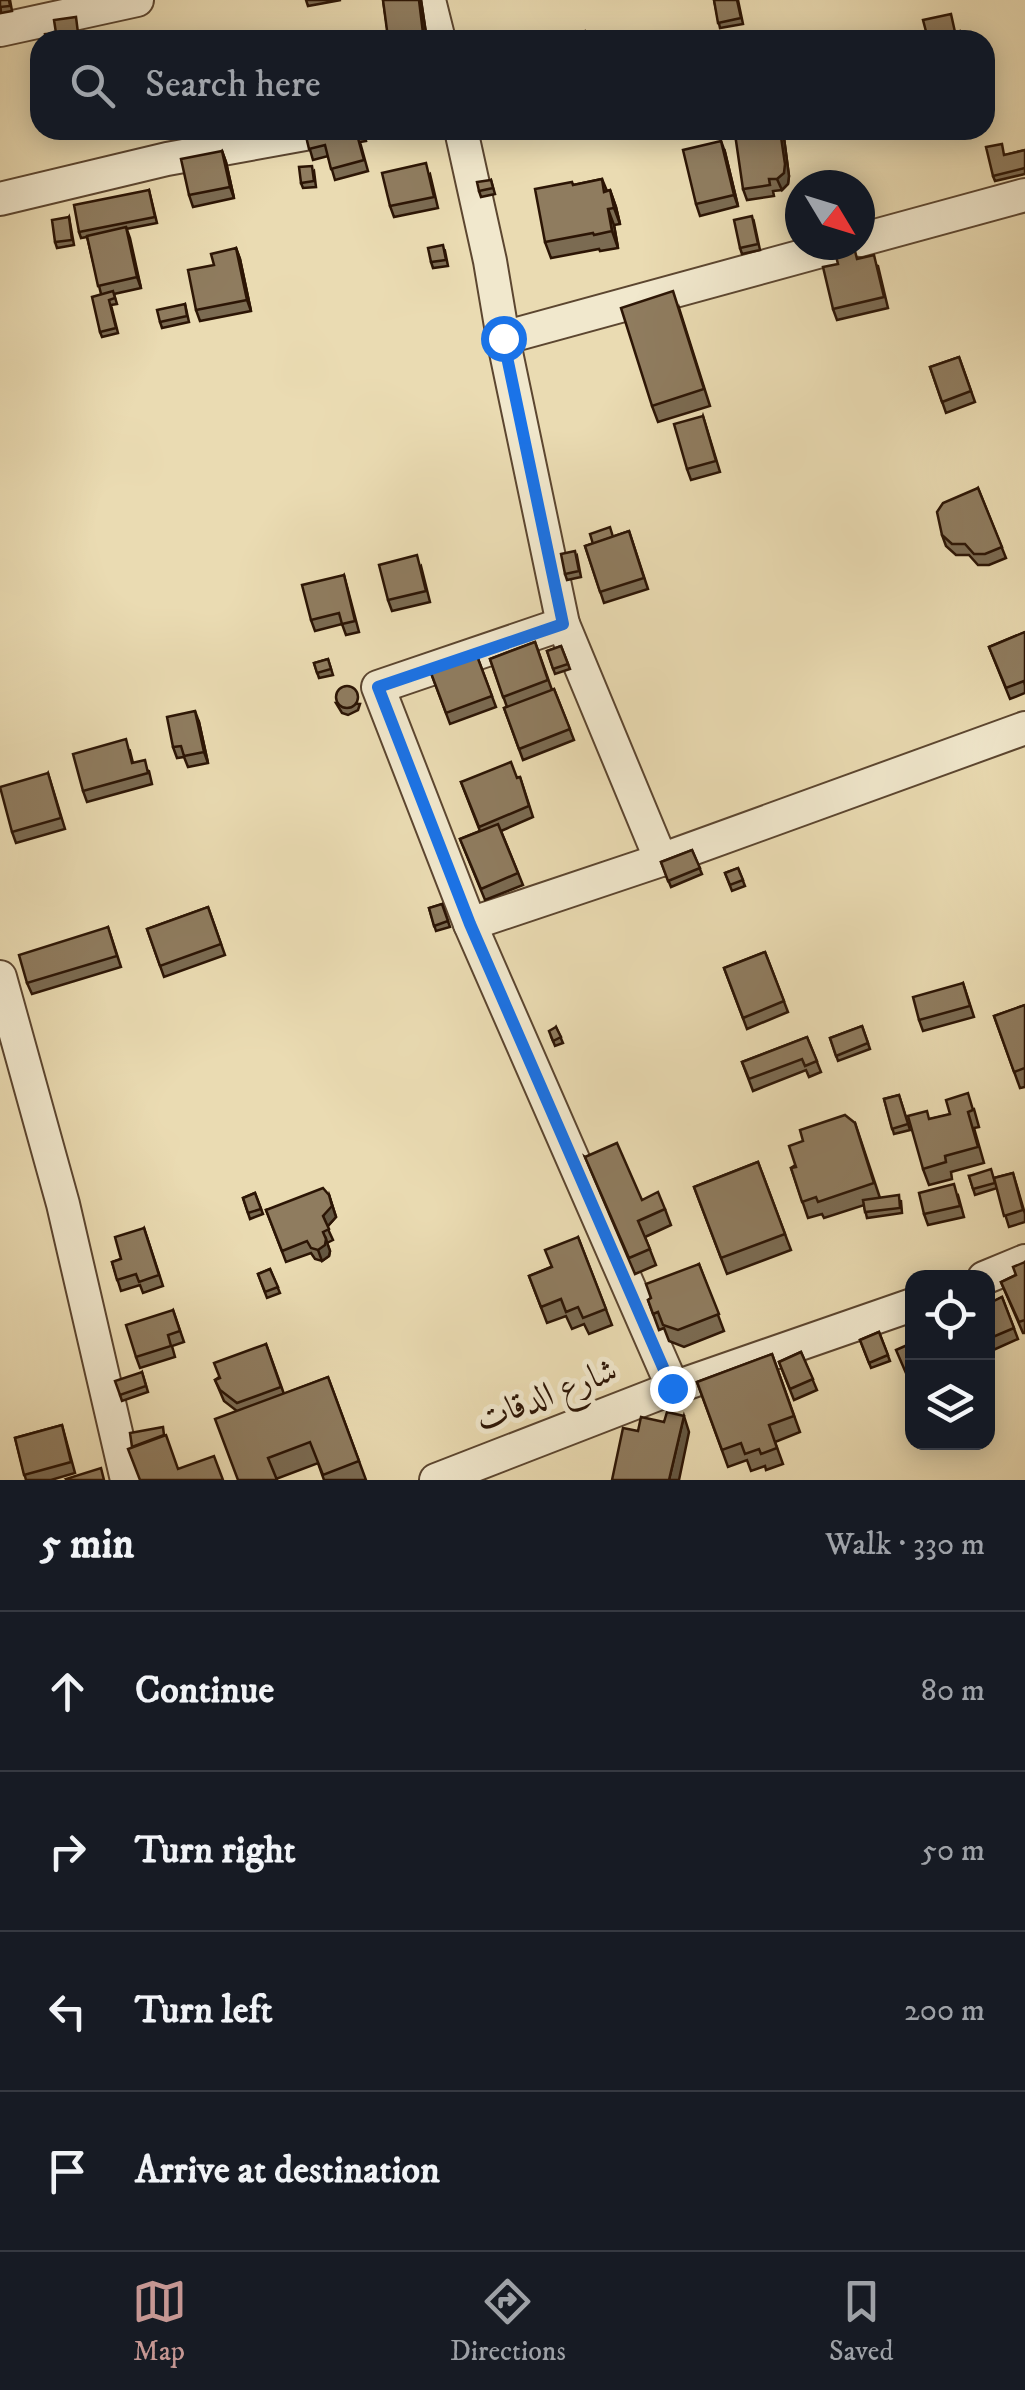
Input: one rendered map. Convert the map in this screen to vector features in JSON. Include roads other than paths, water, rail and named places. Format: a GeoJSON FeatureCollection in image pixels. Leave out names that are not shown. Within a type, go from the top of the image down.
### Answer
{"type":"FeatureCollection","features":[{"type":"Feature","properties":{"kind":"street"},"geometry":{"type":"LineString","coordinates":[[0,30],[136,0]]}},
{"type":"Feature","properties":{"kind":"street"},"geometry":{"type":"LineString","coordinates":[[430,0],[437,30]]}},
{"type":"Feature","properties":{"kind":"street"},"geometry":{"type":"LineString","coordinates":[[0,199],[274,140]]}},
{"type":"Feature","properties":{"kind":"street"},"geometry":{"type":"LineString","coordinates":[[463,140],[563,624],[661,860]]}},
{"type":"Feature","properties":{"kind":"street"},"geometry":{"type":"LineString","coordinates":[[875,236],[1025,195]]}},
{"type":"Feature","properties":{"kind":"street"},"geometry":{"type":"LineString","coordinates":[[503,338],[788,260]]}},
{"type":"Feature","properties":{"kind":"street"},"geometry":{"type":"LineString","coordinates":[[563,624],[378,687],[470,924],[672,1388]]}},
{"type":"Feature","properties":{"kind":"street"},"geometry":{"type":"LineString","coordinates":[[470,924],[661,860],[1025,728]]}},
{"type":"Feature","properties":{"kind":"street"},"geometry":{"type":"LineString","coordinates":[[0,978],[63,1204],[127,1480]]}},
{"type":"Feature","properties":{"kind":"street"},"geometry":{"type":"LineString","coordinates":[[995,1274],[1025,1262]]}},
{"type":"Feature","properties":{"kind":"street","name":"شارع الدقات"},"geometry":{"type":"LineString","coordinates":[[436,1480],[672,1388],[905,1307]]}}]}
